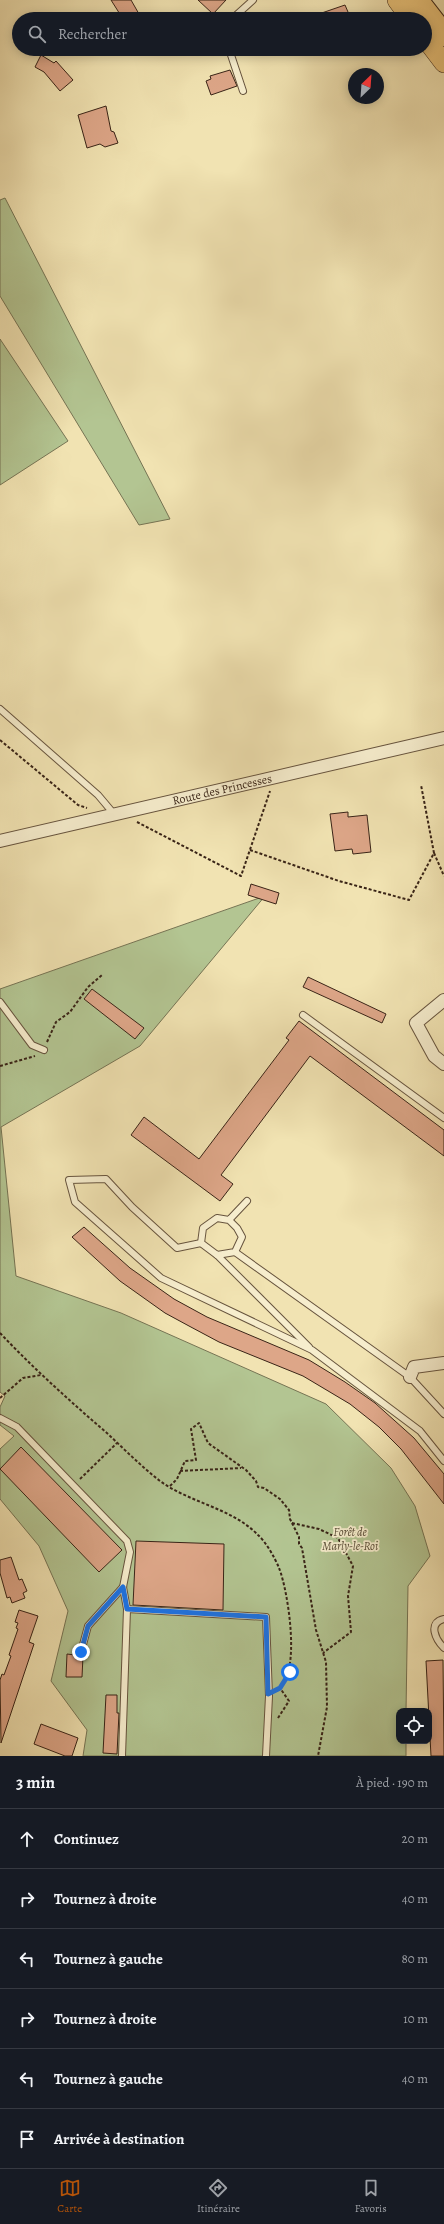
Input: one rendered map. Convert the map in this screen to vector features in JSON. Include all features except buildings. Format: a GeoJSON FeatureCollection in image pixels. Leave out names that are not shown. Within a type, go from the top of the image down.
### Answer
{"type":"FeatureCollection","features":[{"type":"Feature","properties":{"kind":"highway"},"geometry":{"type":"LineString","coordinates":[[408,0],[418,12]]}},
{"type":"Feature","properties":{"kind":"highway"},"geometry":{"type":"LineString","coordinates":[[417,0],[426,12]]}},
{"type":"Feature","properties":{"kind":"highway"},"geometry":{"type":"LineString","coordinates":[[432,19],[444,35]]}},
{"type":"Feature","properties":{"kind":"highway"},"geometry":{"type":"LineString","coordinates":[[432,30],[444,46]]}},
{"type":"Feature","properties":{"kind":"main road"},"geometry":{"type":"LineString","coordinates":[[397,0],[406,12]]}},
{"type":"Feature","properties":{"kind":"main road"},"geometry":{"type":"LineString","coordinates":[[429,0],[444,20]]}},
{"type":"Feature","properties":{"kind":"main road"},"geometry":{"type":"LineString","coordinates":[[432,47],[444,63]]}},
{"type":"Feature","properties":{"kind":"street","name":"Route des Princesses"},"geometry":{"type":"LineString","coordinates":[[0,841],[444,738]]}},
{"type":"Feature","properties":{"kind":"street"},"geometry":{"type":"LineString","coordinates":[[444,1000],[416,1023],[434,1056],[444,1064]]}},
{"type":"Feature","properties":{"kind":"street"},"geometry":{"type":"LineString","coordinates":[[410,1377],[414,1367],[444,1362]]}},
{"type":"Feature","properties":{"kind":"lane"},"geometry":{"type":"LineString","coordinates":[[240,12],[254,0]]}},
{"type":"Feature","properties":{"kind":"lane"},"geometry":{"type":"LineString","coordinates":[[231,56],[243,91]]}},
{"type":"Feature","properties":{"kind":"lane"},"geometry":{"type":"LineString","coordinates":[[0,709],[98,795],[113,814]]}},
{"type":"Feature","properties":{"kind":"lane"},"geometry":{"type":"LineString","coordinates":[[0,1002],[32,1045],[38,1049],[44,1050]]}},
{"type":"Feature","properties":{"kind":"lane"},"geometry":{"type":"LineString","coordinates":[[303,1015],[444,1118]]}},
{"type":"Feature","properties":{"kind":"lane"},"geometry":{"type":"LineString","coordinates":[[312,1350],[161,1278],[75,1202],[69,1180],[106,1178],[132,1207],[177,1248],[201,1243],[217,1255],[312,1350],[420,1430],[444,1461]]}},
{"type":"Feature","properties":{"kind":"lane"},"geometry":{"type":"LineString","coordinates":[[230,1220],[247,1201]]}},
{"type":"Feature","properties":{"kind":"lane"},"geometry":{"type":"LineString","coordinates":[[201,1243],[203,1228],[217,1218],[230,1220],[242,1237],[235,1252]]}},
{"type":"Feature","properties":{"kind":"lane"},"geometry":{"type":"LineString","coordinates":[[217,1255],[235,1252],[410,1377],[444,1414]]}},
{"type":"Feature","properties":{"kind":"lane"},"geometry":{"type":"LineString","coordinates":[[0,1418],[17,1427],[127,1541],[130,1552],[123,1587],[127,1609],[122,1756]]}},
{"type":"Feature","properties":{"kind":"lane"},"geometry":{"type":"LineString","coordinates":[[81,1652],[88,1626],[123,1587]]}},
{"type":"Feature","properties":{"kind":"lane"},"geometry":{"type":"LineString","coordinates":[[127,1609],[266,1617],[268,1694],[266,1756]]}},
{"type":"Feature","properties":{"kind":"lane"},"geometry":{"type":"LineString","coordinates":[[444,1619],[436,1624],[434,1629],[437,1641],[444,1648]]}},
{"type":"Feature","properties":{"kind":"path"},"geometry":{"type":"LineString","coordinates":[[0,740],[78,805],[113,814],[241,876],[275,777]]}},
{"type":"Feature","properties":{"kind":"path"},"geometry":{"type":"LineString","coordinates":[[421,785],[434,852],[444,876]]}},
{"type":"Feature","properties":{"kind":"path"},"geometry":{"type":"LineString","coordinates":[[250,850],[339,881],[409,900],[434,852]]}},
{"type":"Feature","properties":{"kind":"path"},"geometry":{"type":"LineString","coordinates":[[0,1066],[35,1056],[44,1050],[51,1030],[56,1022],[70,1012],[88,987],[102,975]]}},
{"type":"Feature","properties":{"kind":"path"},"geometry":{"type":"LineString","coordinates":[[0,1333],[41,1375],[161,1481],[196,1501],[230,1516],[258,1535],[279,1568],[289,1614],[292,1648],[290,1672],[280,1688],[268,1694]]}},
{"type":"Feature","properties":{"kind":"path"},"geometry":{"type":"LineString","coordinates":[[0,1398],[23,1378],[41,1375]]}},
{"type":"Feature","properties":{"kind":"path"},"geometry":{"type":"LineString","coordinates":[[170,1486],[185,1461],[196,1460],[191,1429],[199,1423],[208,1442],[221,1450],[241,1468],[246,1470],[256,1481],[258,1487],[264,1488],[280,1499],[289,1510],[292,1523],[302,1548],[316,1630],[326,1662],[327,1707],[318,1756]]}},
{"type":"Feature","properties":{"kind":"path"},"geometry":{"type":"LineString","coordinates":[[78,1481],[117,1443]]}},
{"type":"Feature","properties":{"kind":"path"},"geometry":{"type":"LineString","coordinates":[[180,1471],[241,1468]]}},
{"type":"Feature","properties":{"kind":"path"},"geometry":{"type":"LineString","coordinates":[[292,1523],[319,1529],[338,1538],[353,1566],[348,1596],[351,1632],[323,1653]]}},
{"type":"Feature","properties":{"kind":"green space"},"geometry":{"type":"Polygon","coordinates":[[[5,198],[170,519],[139,525],[0,296],[0,200],[5,198]]]}},
{"type":"Feature","properties":{"kind":"green space"},"geometry":{"type":"Polygon","coordinates":[[[0,339],[68,441],[0,485],[0,339]]]}},
{"type":"Feature","properties":{"kind":"green space","name":"Forêt de Marly-le-Roi"},"geometry":{"type":"Polygon","coordinates":[[[265,896],[140,1046],[1,1127],[16,1276],[121,1313],[326,1404],[391,1468],[415,1506],[430,1556],[408,1586],[406,1708],[396,1708],[396,1744],[406,1744],[406,1756],[83,1756],[87,1730],[51,1681],[68,1611],[39,1546],[0,1499],[0,1449],[14,1436],[0,1425],[0,1407],[5,1396],[0,1392],[0,989],[265,896]]]}},
{"type":"Feature","properties":{"kind":"route"},"geometry":{"type":"LineString","coordinates":[[81,1652],[88,1626],[106,1603],[123,1587],[127,1609],[266,1617],[268,1694],[280,1688],[290,1672]]}}]}
